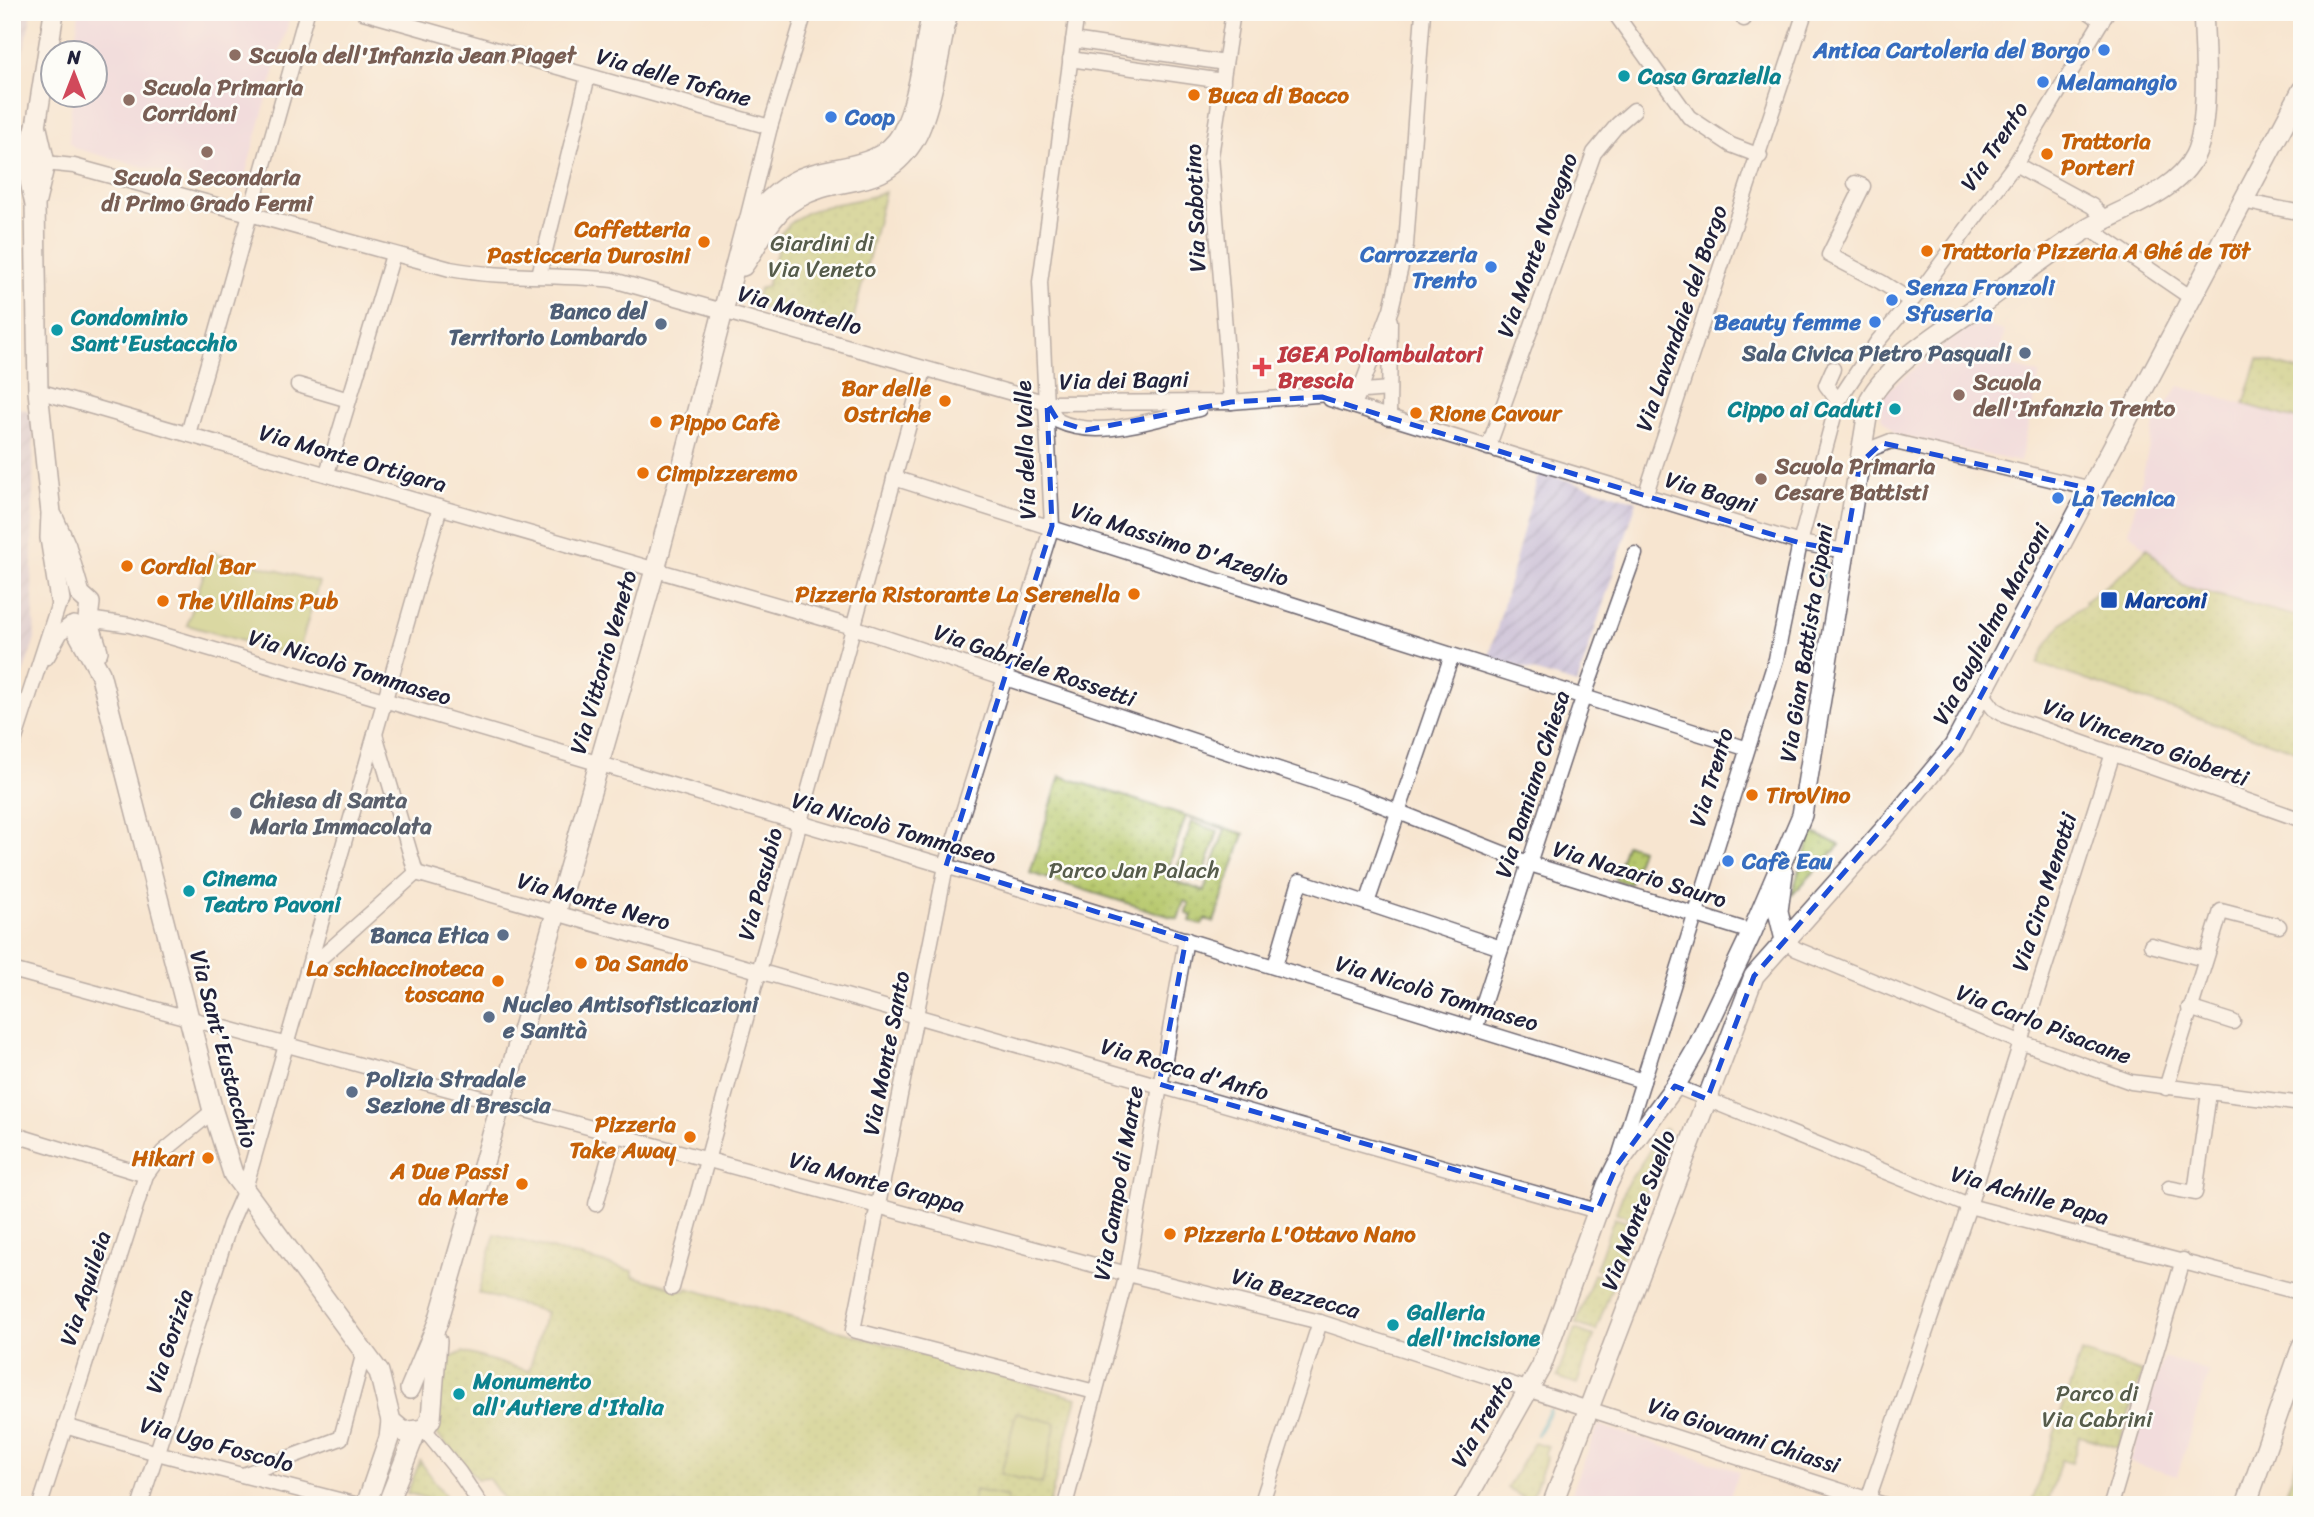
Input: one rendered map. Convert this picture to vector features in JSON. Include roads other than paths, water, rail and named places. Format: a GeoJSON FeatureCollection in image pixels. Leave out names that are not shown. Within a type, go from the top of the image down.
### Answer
{"type":"FeatureCollection","features":[{"type":"Feature","properties":{"kind":"street"},"geometry":{"type":"LineString","coordinates":[[25,161],[36,126],[54,12]]}},
{"type":"Feature","properties":{"kind":"street"},"geometry":{"type":"LineString","coordinates":[[188,434],[253,213],[307,12]]}},
{"type":"Feature","properties":{"kind":"street","name":"Via delle Tofane"},"geometry":{"type":"LineString","coordinates":[[363,12],[771,127]]}},
{"type":"Feature","properties":{"kind":"street","name":"Via Vittorio Veneto"},"geometry":{"type":"LineString","coordinates":[[408,1389],[438,1322],[655,570],[725,312],[771,127],[805,12]]}},
{"type":"Feature","properties":{"kind":"street"},"geometry":{"type":"LineString","coordinates":[[745,228],[766,202],[783,188],[813,174],[873,160],[901,135],[909,117],[932,12]]}},
{"type":"Feature","properties":{"kind":"street"},"geometry":{"type":"LineString","coordinates":[[732,281],[757,241],[783,208],[810,191],[876,176],[908,149],[923,120],[948,12]]}},
{"type":"Feature","properties":{"kind":"street","name":"Via della Valle"},"geometry":{"type":"LineString","coordinates":[[946,866],[1052,526],[1040,282],[1077,12]]}},
{"type":"Feature","properties":{"kind":"street","name":"Via Sabotino"},"geometry":{"type":"LineString","coordinates":[[1231,402],[1211,156],[1233,12]]}},
{"type":"Feature","properties":{"kind":"street"},"geometry":{"type":"LineString","coordinates":[[1355,404],[1391,309],[1411,211],[1423,12]]}},
{"type":"Feature","properties":{"kind":"street"},"geometry":{"type":"LineString","coordinates":[[1614,12],[1689,117],[1731,145],[1760,156]]}},
{"type":"Feature","properties":{"kind":"street","name":"Via Lavandaie del Borgo"},"geometry":{"type":"LineString","coordinates":[[1645,495],[1760,156],[1805,12]]}},
{"type":"Feature","properties":{"kind":"street"},"geometry":{"type":"LineString","coordinates":[[2089,12],[2105,17]]}},
{"type":"Feature","properties":{"kind":"street","name":"Via Gian Battista Cipani"},"geometry":{"type":"LineString","coordinates":[[1752,932],[1805,800],[1870,399],[1886,378],[1936,337],[2097,224],[2179,176],[2197,152],[2205,75],[2203,12]]}},
{"type":"Feature","properties":{"kind":"street","name":"Via Trento"},"geometry":{"type":"LineString","coordinates":[[1463,1505],[1530,1389],[1617,1165],[1784,630],[1800,543],[1838,401],[1877,342],[2015,164],[2105,17]]}},
{"type":"Feature","properties":{"kind":"street"},"geometry":{"type":"LineString","coordinates":[[1073,40],[1225,63]]}},
{"type":"Feature","properties":{"kind":"street"},"geometry":{"type":"LineString","coordinates":[[1070,59],[1223,81]]}},
{"type":"Feature","properties":{"kind":"street"},"geometry":{"type":"LineString","coordinates":[[539,275],[588,76]]}},
{"type":"Feature","properties":{"kind":"street","name":"Via Guglielmo Marconi"},"geometry":{"type":"LineString","coordinates":[[1785,940],[1891,822],[1954,746],[2302,90]]}},
{"type":"Feature","properties":{"kind":"street","name":"Via Monte Novegno"},"geometry":{"type":"LineString","coordinates":[[1488,448],[1594,153],[1605,138],[1634,110]]}},
{"type":"Feature","properties":{"kind":"street","name":"Via Montello"},"geometry":{"type":"LineString","coordinates":[[25,161],[74,166],[253,213],[393,255],[474,274],[613,280],[1047,404]]}},
{"type":"Feature","properties":{"kind":"street","name":"Via Sant'Eustacchio"},"geometry":{"type":"LineString","coordinates":[[25,161],[35,205],[38,391],[51,513],[50,538],[59,603]]}},
{"type":"Feature","properties":{"kind":"street"},"geometry":{"type":"LineString","coordinates":[[2015,164],[2092,206],[2097,224],[2190,297]]}},
{"type":"Feature","properties":{"kind":"street"},"geometry":{"type":"LineString","coordinates":[[1861,184],[1829,255],[1911,301]]}},
{"type":"Feature","properties":{"kind":"street"},"geometry":{"type":"LineString","coordinates":[[2242,201],[2302,213]]}},
{"type":"Feature","properties":{"kind":"street"},"geometry":{"type":"LineString","coordinates":[[327,473],[393,255]]}},
{"type":"Feature","properties":{"kind":"street"},"geometry":{"type":"LineString","coordinates":[[1389,418],[1391,309]]}},
{"type":"Feature","properties":{"kind":"street","name":"Via Trento"},"geometry":{"type":"LineString","coordinates":[[1833,369],[1826,385],[1838,401]]}},
{"type":"Feature","properties":{"kind":"street","name":"Via Pasubio"},"geometry":{"type":"LineString","coordinates":[[672,1288],[710,1160],[924,370]]}},
{"type":"Feature","properties":{"kind":"street"},"geometry":{"type":"LineString","coordinates":[[298,385],[349,400]]}},
{"type":"Feature","properties":{"kind":"street","name":"Via dei Bagni"},"geometry":{"type":"LineString","coordinates":[[1047,404],[1231,402],[1322,397],[1389,388]]}},
{"type":"Feature","properties":{"kind":"street","name":"Via Monte Ortigara"},"geometry":{"type":"LineString","coordinates":[[38,391],[655,570]]}},
{"type":"Feature","properties":{"kind":"street","name":"Via dei Bagni"},"geometry":{"type":"LineString","coordinates":[[1322,397],[1355,404],[1389,418],[1645,495]]}},
{"type":"Feature","properties":{"kind":"street","name":"Via dei Bagni"},"geometry":{"type":"LineString","coordinates":[[1047,404],[1058,421],[1086,430],[1128,425],[1231,402]]}},
{"type":"Feature","properties":{"kind":"street"},"geometry":{"type":"LineString","coordinates":[[1860,463],[1874,448],[1891,442],[2092,489]]}},
{"type":"Feature","properties":{"kind":"street","name":"Via Massimo D'Azeglio"},"geometry":{"type":"LineString","coordinates":[[894,478],[1745,748]]}},
{"type":"Feature","properties":{"kind":"street","name":"Via Bagni"},"geometry":{"type":"LineString","coordinates":[[1645,495],[1800,543],[1845,551]]}},
{"type":"Feature","properties":{"kind":"street","name":"Via Gorizia"},"geometry":{"type":"LineString","coordinates":[[140,1505],[230,1224],[244,1192],[440,507]]}},
{"type":"Feature","properties":{"kind":"street","name":"Via Sant'Eustacchio"},"geometry":{"type":"LineString","coordinates":[[51,513],[66,545],[80,613],[97,645],[100,673],[227,1158],[244,1192],[379,1372]]}},
{"type":"Feature","properties":{"kind":"street","name":"Via Damiano Chiesa"},"geometry":{"type":"LineString","coordinates":[[1475,1029],[1584,697],[1635,554]]}},
{"type":"Feature","properties":{"kind":"street","name":"Via Gabriele Rossetti"},"geometry":{"type":"LineString","coordinates":[[655,570],[853,627],[1397,811]]}},
{"type":"Feature","properties":{"kind":"street"},"geometry":{"type":"LineString","coordinates":[[12,748],[59,603],[71,593],[80,613]]}},
{"type":"Feature","properties":{"kind":"street"},"geometry":{"type":"LineString","coordinates":[[59,603],[60,618],[80,613]]}},
{"type":"Feature","properties":{"kind":"street"},"geometry":{"type":"LineString","coordinates":[[40,667],[61,632],[80,613]]}},
{"type":"Feature","properties":{"kind":"street","name":"Via Nicolò Tommaseo"},"geometry":{"type":"LineString","coordinates":[[80,613],[130,625],[946,866],[1643,1081]]}},
{"type":"Feature","properties":{"kind":"street"},"geometry":{"type":"LineString","coordinates":[[1367,903],[1452,655]]}},
{"type":"Feature","properties":{"kind":"street","name":"Via Vincenzo Gioberti"},"geometry":{"type":"LineString","coordinates":[[1982,693],[1994,709],[2006,716],[2112,756],[2302,821]]}},
{"type":"Feature","properties":{"kind":"street"},"geometry":{"type":"LineString","coordinates":[[306,971],[415,873],[374,734]]}},
{"type":"Feature","properties":{"kind":"street","name":"Via Ciro Menotti"},"geometry":{"type":"LineString","coordinates":[[1867,1502],[1969,1206],[2112,756]]}},
{"type":"Feature","properties":{"kind":"street","name":"Via Nazario Sauro"},"geometry":{"type":"LineString","coordinates":[[1397,811],[1530,864],[1752,932]]}},
{"type":"Feature","properties":{"kind":"street"},"geometry":{"type":"LineString","coordinates":[[1785,940],[1778,911],[1787,849]]}},
{"type":"Feature","properties":{"kind":"street","name":"Via Monte Santo"},"geometry":{"type":"LineString","coordinates":[[946,866],[853,1330],[1095,1392]]}},
{"type":"Feature","properties":{"kind":"street","name":"Via Monte Nero"},"geometry":{"type":"LineString","coordinates":[[415,873],[760,972]]}},
{"type":"Feature","properties":{"kind":"street"},"geometry":{"type":"LineString","coordinates":[[1275,966],[1300,881],[1501,948]]}},
{"type":"Feature","properties":{"kind":"street"},"geometry":{"type":"LineString","coordinates":[[2166,1088],[2221,911],[2278,926]]}},
{"type":"Feature","properties":{"kind":"street"},"geometry":{"type":"LineString","coordinates":[[1752,932],[1757,937],[1754,976]]}},
{"type":"Feature","properties":{"kind":"street","name":"Via Monte Suello"},"geometry":{"type":"LineString","coordinates":[[1661,1105],[1696,1050],[1752,932]]}},
{"type":"Feature","properties":{"kind":"street","name":"Via Campo di Marte"},"geometry":{"type":"LineString","coordinates":[[1065,1505],[1126,1274],[1185,939]]}},
{"type":"Feature","properties":{"kind":"street","name":"Via Monte Suello"},"geometry":{"type":"LineString","coordinates":[[1552,1505],[1754,976],[1785,940]]}},
{"type":"Feature","properties":{"kind":"street","name":"Via Carlo Pisacane"},"geometry":{"type":"LineString","coordinates":[[1785,940],[1796,949],[2020,1042],[2131,1082],[2302,1104]]}},
{"type":"Feature","properties":{"kind":"street"},"geometry":{"type":"LineString","coordinates":[[2151,945],[2204,959]]}},
{"type":"Feature","properties":{"kind":"street","name":"Via Monte Grappa"},"geometry":{"type":"LineString","coordinates":[[12,970],[1126,1274]]}},
{"type":"Feature","properties":{"kind":"street","name":"Via Rocca d'Anfo"},"geometry":{"type":"LineString","coordinates":[[760,972],[1597,1211]]}},
{"type":"Feature","properties":{"kind":"street"},"geometry":{"type":"LineString","coordinates":[[2189,1008],[2234,1022]]}},
{"type":"Feature","properties":{"kind":"street","name":"Via Achille Papa"},"geometry":{"type":"LineString","coordinates":[[1675,1086],[1969,1206],[2302,1293]]}},
{"type":"Feature","properties":{"kind":"street"},"geometry":{"type":"LineString","coordinates":[[2169,1188],[2195,1193],[2209,1093]]}},
{"type":"Feature","properties":{"kind":"street","name":"Via Trento"},"geometry":{"type":"LineString","coordinates":[[1617,1165],[1661,1105]]}},
{"type":"Feature","properties":{"kind":"street","name":"Via Aquileia"},"geometry":{"type":"LineString","coordinates":[[40,1505],[146,1175],[163,1152],[213,1111]]}},
{"type":"Feature","properties":{"kind":"street"},"geometry":{"type":"LineString","coordinates":[[12,1134],[146,1175]]}},
{"type":"Feature","properties":{"kind":"street"},"geometry":{"type":"LineString","coordinates":[[596,1204],[616,1134]]}},
{"type":"Feature","properties":{"kind":"street"},"geometry":{"type":"LineString","coordinates":[[2111,1505],[2183,1260]]}},
{"type":"Feature","properties":{"kind":"street","name":"Via Bezzecca"},"geometry":{"type":"LineString","coordinates":[[1126,1274],[1320,1322],[1530,1389]]}},
{"type":"Feature","properties":{"kind":"street","name":"Via Vittorio Veneto"},"geometry":{"type":"LineString","coordinates":[[432,1403],[438,1322]]}},
{"type":"Feature","properties":{"kind":"street"},"geometry":{"type":"LineString","coordinates":[[1261,1505],[1320,1322]]}},
{"type":"Feature","properties":{"kind":"street"},"geometry":{"type":"LineString","coordinates":[[2246,1505],[2302,1346]]}},
{"type":"Feature","properties":{"kind":"street"},"geometry":{"type":"LineString","coordinates":[[243,1475],[341,1438],[364,1352]]}},
{"type":"Feature","properties":{"kind":"street"},"geometry":{"type":"LineString","coordinates":[[379,1372],[408,1389],[423,1392],[432,1403],[431,1419],[420,1430],[387,1505]]}},
{"type":"Feature","properties":{"kind":"street"},"geometry":{"type":"LineString","coordinates":[[379,1372],[390,1415],[404,1432],[420,1430]]}},
{"type":"Feature","properties":{"kind":"street"},"geometry":{"type":"LineString","coordinates":[[366,1505],[389,1438],[394,1396],[408,1389]]}},
{"type":"Feature","properties":{"kind":"street"},"geometry":{"type":"LineString","coordinates":[[1530,1389],[1588,1409]]}},
{"type":"Feature","properties":{"kind":"street","name":"Via Giovanni Chiassi"},"geometry":{"type":"LineString","coordinates":[[1588,1409],[1867,1502],[1885,1505]]}},
{"type":"Feature","properties":{"kind":"street","name":"Via Ugo Foscolo"},"geometry":{"type":"LineString","coordinates":[[65,1426],[157,1453],[358,1505]]}},
{"type":"Feature","properties":{"kind":"street"},"geometry":{"type":"LineString","coordinates":[[420,1430],[459,1472],[481,1505]]}},
{"type":"Feature","properties":{"kind":"waterway"},"geometry":{"type":"LineString","coordinates":[[1820,587],[1825,557]]}},
{"type":"Feature","properties":{"kind":"waterway"},"geometry":{"type":"LineString","coordinates":[[1537,1434],[1550,1411]]}},
{"type":"Feature","properties":{"kind":"place","name":"Antica Cartoleria del Borgo"},"geometry":{"type":"Point","coordinates":[2104,50]}},
{"type":"Feature","properties":{"kind":"place","name":"Scuola dell'Infanzia Jean Piaget"},"geometry":{"type":"Point","coordinates":[235,55]}},
{"type":"Feature","properties":{"kind":"place","name":"Casa Graziella"},"geometry":{"type":"Point","coordinates":[1624,76]}},
{"type":"Feature","properties":{"kind":"place","name":"Melamangio"},"geometry":{"type":"Point","coordinates":[2043,82]}},
{"type":"Feature","properties":{"kind":"place","name":"Buca di Bacco"},"geometry":{"type":"Point","coordinates":[1194,95]}},
{"type":"Feature","properties":{"kind":"place","name":"Scuola Primaria Corridoni"},"geometry":{"type":"Point","coordinates":[129,100]}},
{"type":"Feature","properties":{"kind":"place","name":"Coop"},"geometry":{"type":"Point","coordinates":[831,117]}},
{"type":"Feature","properties":{"kind":"place","name":"Scuola Secondaria di Primo Grado Fermi"},"geometry":{"type":"Point","coordinates":[207,152]}},
{"type":"Feature","properties":{"kind":"place","name":"Trattoria Porteri"},"geometry":{"type":"Point","coordinates":[2047,154]}},
{"type":"Feature","properties":{"kind":"place","name":"Caffetteria Pasticceria Durosini"},"geometry":{"type":"Point","coordinates":[704,242]}},
{"type":"Feature","properties":{"kind":"place","name":"Trattoria Pizzeria A Ghé de Töt"},"geometry":{"type":"Point","coordinates":[1927,251]}},
{"type":"Feature","properties":{"kind":"place","name":"Carrozzeria Trento"},"geometry":{"type":"Point","coordinates":[1491,267]}},
{"type":"Feature","properties":{"kind":"place","name":"Senza Fronzoli Sfuseria"},"geometry":{"type":"Point","coordinates":[1892,300]}},
{"type":"Feature","properties":{"kind":"place","name":"Beauty femme"},"geometry":{"type":"Point","coordinates":[1875,322]}},
{"type":"Feature","properties":{"kind":"place","name":"Banco del Territorio Lombardo"},"geometry":{"type":"Point","coordinates":[661,324]}},
{"type":"Feature","properties":{"kind":"place","name":"Condominio Sant'Eustacchio"},"geometry":{"type":"Point","coordinates":[57,330]}},
{"type":"Feature","properties":{"kind":"place","name":"Sala Civica Pietro Pasquali"},"geometry":{"type":"Point","coordinates":[2025,353]}},
{"type":"Feature","properties":{"kind":"place","name":"IGEA Poliambulatori Brescia"},"geometry":{"type":"Point","coordinates":[1262,367]}},
{"type":"Feature","properties":{"kind":"place","name":"Scuola dell'Infanzia Trento"},"geometry":{"type":"Point","coordinates":[1959,395]}},
{"type":"Feature","properties":{"kind":"place","name":"Bar delle Ostriche"},"geometry":{"type":"Point","coordinates":[945,401]}},
{"type":"Feature","properties":{"kind":"place","name":"Cippo ai Caduti"},"geometry":{"type":"Point","coordinates":[1895,409]}},
{"type":"Feature","properties":{"kind":"place","name":"Rione Cavour"},"geometry":{"type":"Point","coordinates":[1416,413]}},
{"type":"Feature","properties":{"kind":"place","name":"Pippo Cafè"},"geometry":{"type":"Point","coordinates":[656,422]}},
{"type":"Feature","properties":{"kind":"place","name":"Cimpizzeremo"},"geometry":{"type":"Point","coordinates":[643,473]}},
{"type":"Feature","properties":{"kind":"place","name":"Scuola Primaria Cesare Battisti"},"geometry":{"type":"Point","coordinates":[1761,479]}},
{"type":"Feature","properties":{"kind":"place","name":"La Tecnica"},"geometry":{"type":"Point","coordinates":[2058,498]}},
{"type":"Feature","properties":{"kind":"place","name":"Cordial Bar"},"geometry":{"type":"Point","coordinates":[127,566]}},
{"type":"Feature","properties":{"kind":"place","name":"Pizzeria Ristorante La Serenella"},"geometry":{"type":"Point","coordinates":[1134,594]}},
{"type":"Feature","properties":{"kind":"place","name":"Marconi"},"geometry":{"type":"Point","coordinates":[2109,600]}},
{"type":"Feature","properties":{"kind":"place","name":"The Villains Pub"},"geometry":{"type":"Point","coordinates":[163,601]}},
{"type":"Feature","properties":{"kind":"place","name":"TiroVino"},"geometry":{"type":"Point","coordinates":[1752,795]}},
{"type":"Feature","properties":{"kind":"place","name":"Chiesa di Santa Maria Immacolata"},"geometry":{"type":"Point","coordinates":[236,813]}},
{"type":"Feature","properties":{"kind":"place","name":"Cafè Eau"},"geometry":{"type":"Point","coordinates":[1728,861]}},
{"type":"Feature","properties":{"kind":"place","name":"Cinema Teatro Pavoni"},"geometry":{"type":"Point","coordinates":[189,891]}},
{"type":"Feature","properties":{"kind":"place","name":"Banca Etica"},"geometry":{"type":"Point","coordinates":[503,935]}},
{"type":"Feature","properties":{"kind":"place","name":"Da Sando"},"geometry":{"type":"Point","coordinates":[581,963]}},
{"type":"Feature","properties":{"kind":"place","name":"La schiaccinoteca toscana"},"geometry":{"type":"Point","coordinates":[498,981]}},
{"type":"Feature","properties":{"kind":"place","name":"Nucleo Antisofisticazioni e Sanità"},"geometry":{"type":"Point","coordinates":[489,1017]}},
{"type":"Feature","properties":{"kind":"place","name":"Polizia Stradale Sezione di Brescia"},"geometry":{"type":"Point","coordinates":[352,1092]}},
{"type":"Feature","properties":{"kind":"place","name":"Pizzeria Take Away"},"geometry":{"type":"Point","coordinates":[690,1137]}},
{"type":"Feature","properties":{"kind":"place","name":"Hikari"},"geometry":{"type":"Point","coordinates":[208,1158]}},
{"type":"Feature","properties":{"kind":"place","name":"A Due Passi da Marte"},"geometry":{"type":"Point","coordinates":[522,1184]}},
{"type":"Feature","properties":{"kind":"place","name":"Pizzeria L'Ottavo Nano"},"geometry":{"type":"Point","coordinates":[1170,1234]}},
{"type":"Feature","properties":{"kind":"place","name":"Galleria dell'incisione"},"geometry":{"type":"Point","coordinates":[1393,1325]}},
{"type":"Feature","properties":{"kind":"place","name":"Monumento all'Autiere d'Italia"},"geometry":{"type":"Point","coordinates":[459,1394]}},
{"type":"Feature","properties":{"kind":"park label","name":"Giardini di Via Veneto"},"geometry":{"type":"Point","coordinates":[822,256]}},
{"type":"Feature","properties":{"kind":"park label","name":"Parco Jan Palach"},"geometry":{"type":"Point","coordinates":[1134,870]}},
{"type":"Feature","properties":{"kind":"park label","name":"Parco di Via Cabrini"},"geometry":{"type":"Point","coordinates":[2097,1406]}}]}
